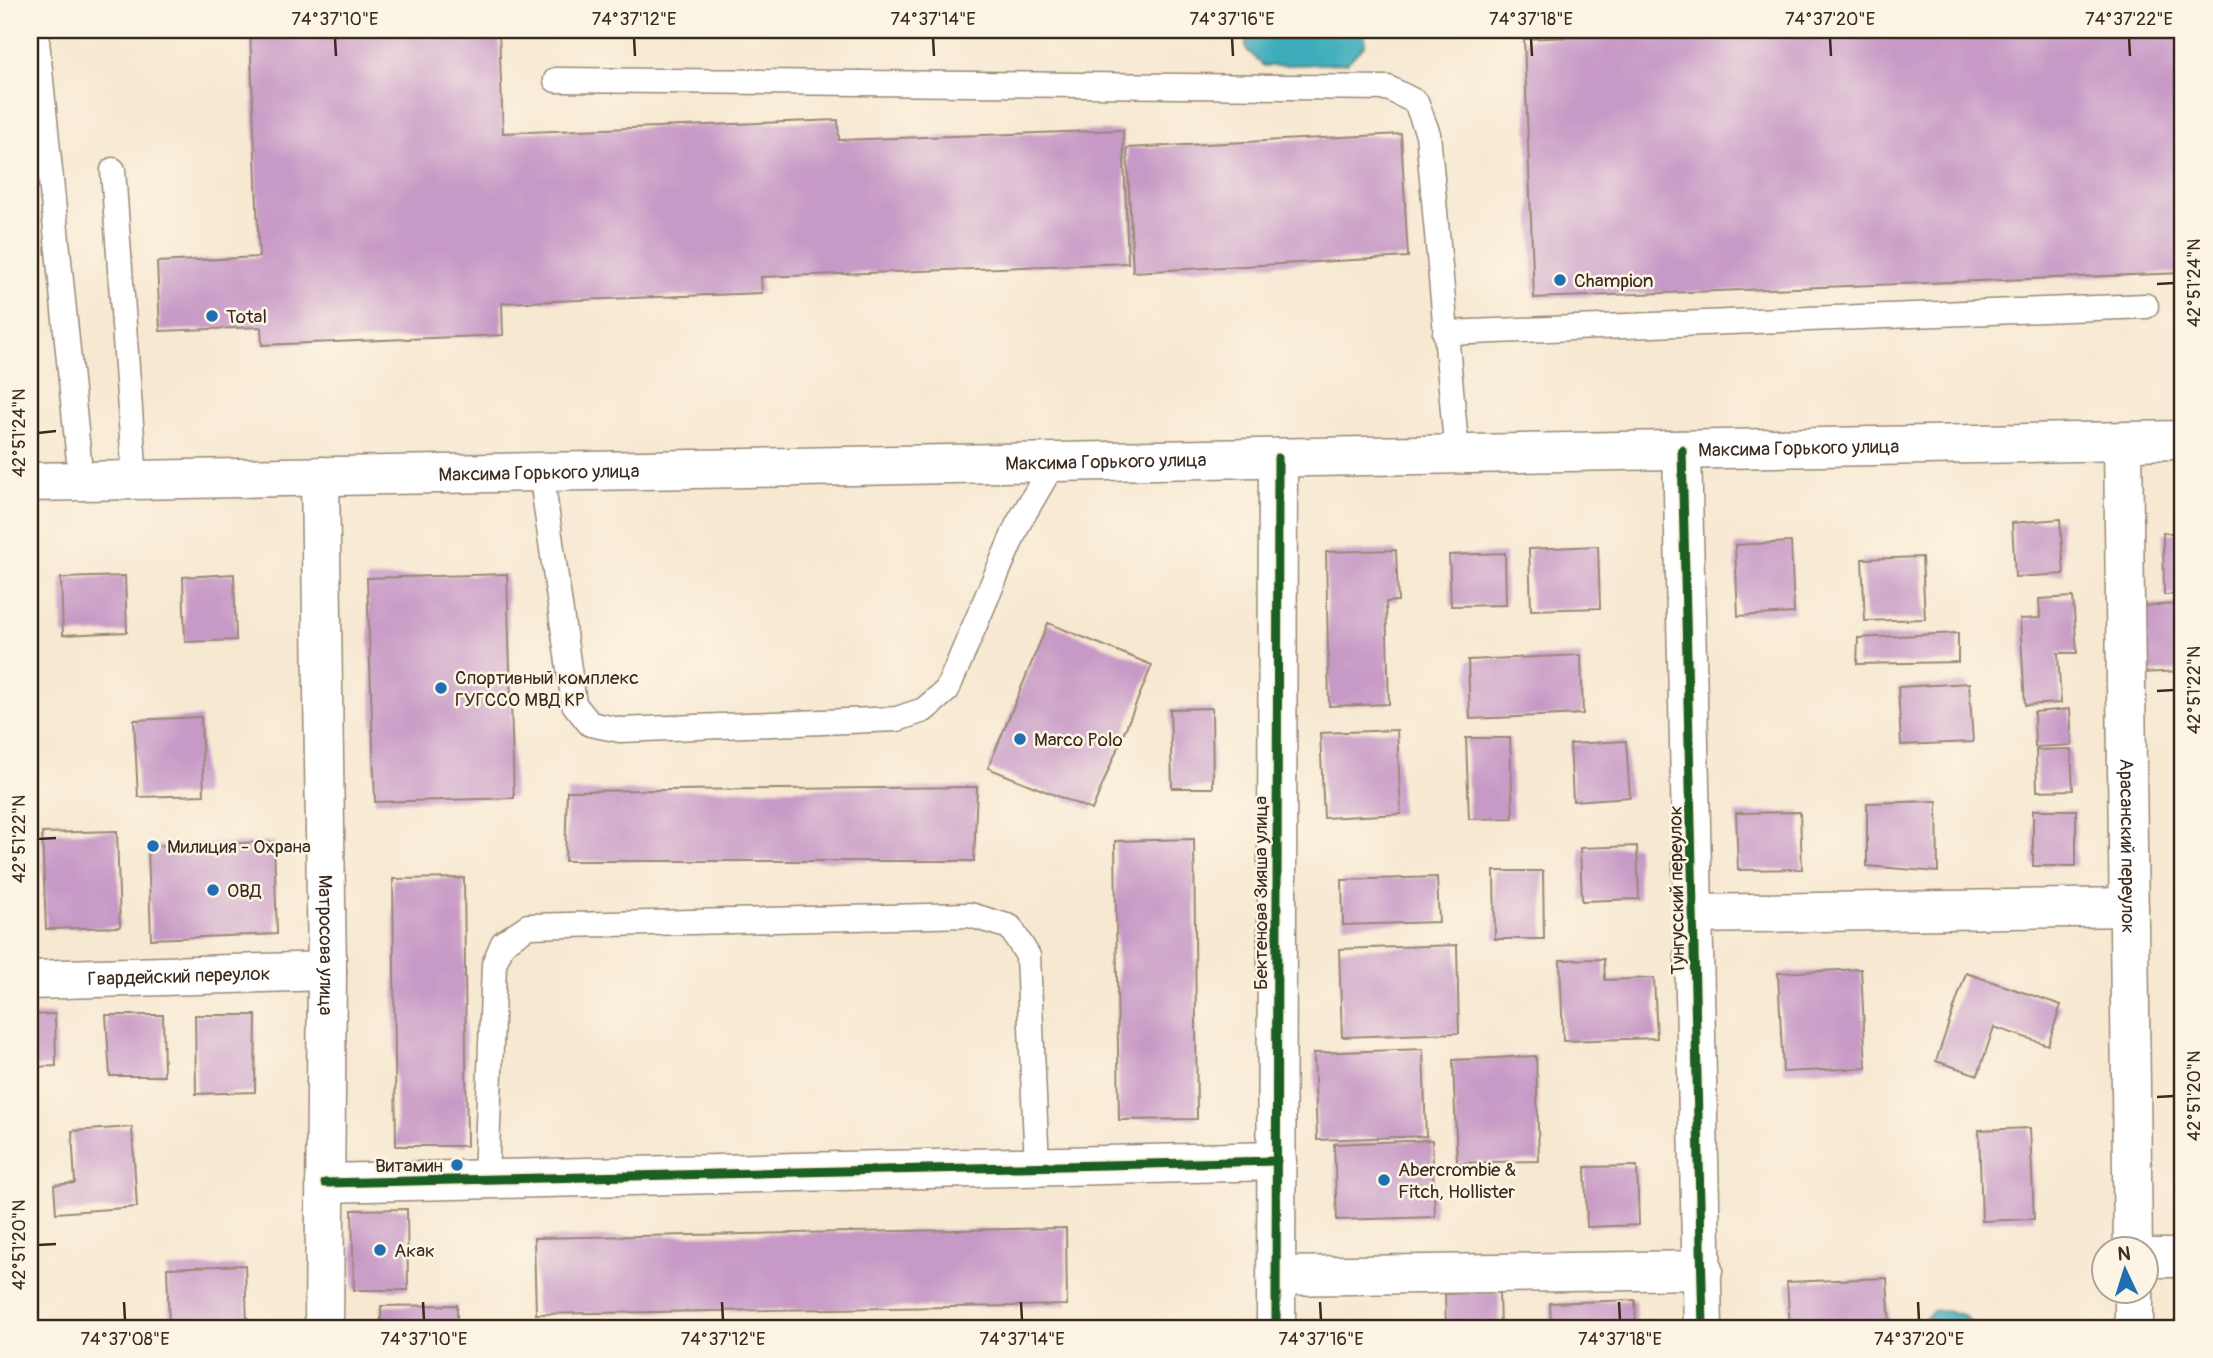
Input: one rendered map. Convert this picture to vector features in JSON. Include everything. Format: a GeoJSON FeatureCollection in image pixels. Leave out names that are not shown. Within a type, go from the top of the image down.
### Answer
{"type":"FeatureCollection","features":[{"type":"Feature","properties":{"kind":"street","name":"Максима Горького улица"},"geometry":{"type":"LineString","coordinates":[[30,482],[2183,440]]}},
{"type":"Feature","properties":{"kind":"street","name":"Арасанский переулок"},"geometry":{"type":"LineString","coordinates":[[2123,442],[2133,1236]]}},
{"type":"Feature","properties":{"kind":"street","name":"Тунгусский переулок"},"geometry":{"type":"LineString","coordinates":[[1682,450],[1703,1328]]}},
{"type":"Feature","properties":{"kind":"street","name":"Бектенова Зияша улица"},"geometry":{"type":"LineString","coordinates":[[1276,1328],[1278,458]]}},
{"type":"Feature","properties":{"kind":"street","name":"Матросова улица"},"geometry":{"type":"LineString","coordinates":[[320,476],[327,971],[324,1328]]}},
{"type":"Feature","properties":{"kind":"street"},"geometry":{"type":"LineString","coordinates":[[1695,914],[2129,907]]}},
{"type":"Feature","properties":{"kind":"street","name":"Гвардейский переулок"},"geometry":{"type":"LineString","coordinates":[[30,980],[327,971]]}},
{"type":"Feature","properties":{"kind":"street"},"geometry":{"type":"LineString","coordinates":[[325,1183],[1277,1161]]}},
{"type":"Feature","properties":{"kind":"street"},"geometry":{"type":"LineString","coordinates":[[2160,1258],[2183,1258]]}},
{"type":"Feature","properties":{"kind":"street"},"geometry":{"type":"LineString","coordinates":[[1277,1276],[1703,1270]]}},
{"type":"Feature","properties":{"kind":"street"},"geometry":{"type":"LineString","coordinates":[[2134,1306],[2134,1328]]}},
{"type":"Feature","properties":{"kind":"lane"},"geometry":{"type":"LineString","coordinates":[[36,30],[81,481]]}},
{"type":"Feature","properties":{"kind":"lane"},"geometry":{"type":"LineString","coordinates":[[556,80],[1388,88],[1416,102],[1428,134],[1457,454]]}},
{"type":"Feature","properties":{"kind":"lane"},"geometry":{"type":"LineString","coordinates":[[113,170],[135,480]]}},
{"type":"Feature","properties":{"kind":"lane"},"geometry":{"type":"LineString","coordinates":[[1445,333],[2146,306]]}},
{"type":"Feature","properties":{"kind":"lane"},"geometry":{"type":"LineString","coordinates":[[541,472],[574,704],[590,724],[620,730],[897,719],[924,710],[947,690],[1018,524],[1054,462]]}},
{"type":"Feature","properties":{"kind":"lane"},"geometry":{"type":"LineString","coordinates":[[486,1180],[494,964],[503,943],[528,926],[970,915],[1010,927],[1028,956],[1037,1167]]}},
{"type":"Feature","properties":{"kind":"water"},"geometry":{"type":"Polygon","coordinates":[[[1246,30],[1365,30],[1365,45],[1347,63],[1264,66],[1246,49],[1246,30]]]}},
{"type":"Feature","properties":{"kind":"water"},"geometry":{"type":"Polygon","coordinates":[[[1944,1310],[1963,1315],[1974,1328],[1919,1328],[1933,1311],[1944,1310]]]}},
{"type":"Feature","properties":{"kind":"building"},"geometry":{"type":"Polygon","coordinates":[[[250,30],[499,30],[503,133],[838,120],[839,140],[1123,130],[1128,263],[761,277],[762,293],[502,303],[503,335],[262,345],[261,327],[160,331],[157,262],[259,257],[250,30]]]}},
{"type":"Feature","properties":{"kind":"building"},"geometry":{"type":"Polygon","coordinates":[[[1757,30],[2183,30],[2183,273],[1534,298],[1524,39],[1757,30]]]}},
{"type":"Feature","properties":{"kind":"building"},"geometry":{"type":"Polygon","coordinates":[[[1401,134],[1408,257],[1133,272],[1127,148],[1401,134]]]}},
{"type":"Feature","properties":{"kind":"building"},"geometry":{"type":"Polygon","coordinates":[[[2060,519],[2064,574],[2015,577],[2012,523],[2060,519]]]}},
{"type":"Feature","properties":{"kind":"building"},"geometry":{"type":"Polygon","coordinates":[[[2163,533],[2183,533],[2183,594],[2164,595],[2163,533]]]}},
{"type":"Feature","properties":{"kind":"building"},"geometry":{"type":"Polygon","coordinates":[[[1791,542],[1794,613],[1738,616],[1735,545],[1791,542]]]}},
{"type":"Feature","properties":{"kind":"building"},"geometry":{"type":"Polygon","coordinates":[[[1598,546],[1600,608],[1531,610],[1529,549],[1598,546]]]}},
{"type":"Feature","properties":{"kind":"building"},"geometry":{"type":"Polygon","coordinates":[[[1396,550],[1398,601],[1386,602],[1389,704],[1329,706],[1326,552],[1396,550]]]}},
{"type":"Feature","properties":{"kind":"building"},"geometry":{"type":"Polygon","coordinates":[[[1505,553],[1506,605],[1451,606],[1449,555],[1505,553]]]}},
{"type":"Feature","properties":{"kind":"building"},"geometry":{"type":"Polygon","coordinates":[[[1922,557],[1925,619],[1865,621],[1862,559],[1922,557]]]}},
{"type":"Feature","properties":{"kind":"building"},"geometry":{"type":"Polygon","coordinates":[[[32,573],[34,629],[30,629],[32,573]]]}},
{"type":"Feature","properties":{"kind":"building"},"geometry":{"type":"Polygon","coordinates":[[[234,574],[236,640],[185,642],[183,577],[234,574]]]}},
{"type":"Feature","properties":{"kind":"building","name":"Спортивный комплекс ГУГССО МВД КР"},"geometry":{"type":"Polygon","coordinates":[[[507,574],[514,798],[375,802],[367,578],[507,574]]]}},
{"type":"Feature","properties":{"kind":"building"},"geometry":{"type":"Polygon","coordinates":[[[125,576],[127,632],[63,635],[61,578],[125,576]]]}},
{"type":"Feature","properties":{"kind":"building"},"geometry":{"type":"Polygon","coordinates":[[[2073,597],[2077,653],[2058,653],[2061,703],[2025,705],[2020,619],[2040,618],[2039,599],[2073,597]]]}},
{"type":"Feature","properties":{"kind":"building"},"geometry":{"type":"Polygon","coordinates":[[[2183,604],[2183,671],[2139,673],[2137,606],[2183,604]]]}},
{"type":"Feature","properties":{"kind":"building"},"geometry":{"type":"Polygon","coordinates":[[[1048,623],[1152,665],[1092,810],[988,768],[1048,623]]]}},
{"type":"Feature","properties":{"kind":"building"},"geometry":{"type":"Polygon","coordinates":[[[1958,633],[1958,662],[1857,664],[1858,638],[1958,633]]]}},
{"type":"Feature","properties":{"kind":"building"},"geometry":{"type":"Polygon","coordinates":[[[1581,655],[1583,714],[1470,719],[1468,660],[1581,655]]]}},
{"type":"Feature","properties":{"kind":"building"},"geometry":{"type":"Polygon","coordinates":[[[1969,683],[1973,742],[1901,745],[1898,687],[1969,683]]]}},
{"type":"Feature","properties":{"kind":"building"},"geometry":{"type":"Polygon","coordinates":[[[1212,708],[1213,788],[1172,788],[1170,709],[1212,708]]]}},
{"type":"Feature","properties":{"kind":"building"},"geometry":{"type":"Polygon","coordinates":[[[2070,709],[2072,745],[2035,747],[2034,712],[2070,709]]]}},
{"type":"Feature","properties":{"kind":"building"},"geometry":{"type":"Polygon","coordinates":[[[201,717],[204,795],[138,797],[134,720],[201,717]]]}},
{"type":"Feature","properties":{"kind":"building"},"geometry":{"type":"Polygon","coordinates":[[[1397,730],[1401,814],[1324,818],[1320,733],[1397,730]]]}},
{"type":"Feature","properties":{"kind":"building"},"geometry":{"type":"Polygon","coordinates":[[[1466,738],[1510,738],[1513,818],[1469,819],[1466,738]]]}},
{"type":"Feature","properties":{"kind":"building"},"geometry":{"type":"Polygon","coordinates":[[[1626,741],[1630,797],[1573,801],[1570,744],[1626,741]]]}},
{"type":"Feature","properties":{"kind":"building"},"geometry":{"type":"Polygon","coordinates":[[[2071,749],[2073,790],[2037,791],[2036,750],[2071,749]]]}},
{"type":"Feature","properties":{"kind":"building"},"geometry":{"type":"Polygon","coordinates":[[[977,787],[974,861],[565,861],[567,791],[977,787]]]}},
{"type":"Feature","properties":{"kind":"building"},"geometry":{"type":"Polygon","coordinates":[[[1937,801],[1938,872],[1867,866],[1867,803],[1937,801]]]}},
{"type":"Feature","properties":{"kind":"building"},"geometry":{"type":"Polygon","coordinates":[[[2033,810],[2076,810],[2076,866],[2033,866],[2033,810]]]}},
{"type":"Feature","properties":{"kind":"building"},"geometry":{"type":"Polygon","coordinates":[[[1800,812],[1802,869],[1738,870],[1736,813],[1800,812]]]}},
{"type":"Feature","properties":{"kind":"building"},"geometry":{"type":"Polygon","coordinates":[[[117,831],[120,927],[46,929],[42,833],[117,831]]]}},
{"type":"Feature","properties":{"kind":"building"},"geometry":{"type":"Polygon","coordinates":[[[1194,839],[1197,1119],[1119,1120],[1115,841],[1194,839]]]}},
{"type":"Feature","properties":{"kind":"building","name":"ОВД"},"geometry":{"type":"Polygon","coordinates":[[[274,842],[277,934],[151,939],[148,846],[274,842]]]}},
{"type":"Feature","properties":{"kind":"building"},"geometry":{"type":"Polygon","coordinates":[[[1637,846],[1639,899],[1582,901],[1580,848],[1637,846]]]}},
{"type":"Feature","properties":{"kind":"building"},"geometry":{"type":"Polygon","coordinates":[[[1494,871],[1543,871],[1544,939],[1495,939],[1494,871]]]}},
{"type":"Feature","properties":{"kind":"building"},"geometry":{"type":"Polygon","coordinates":[[[1437,877],[1439,922],[1343,925],[1342,880],[1437,877]]]}},
{"type":"Feature","properties":{"kind":"building"},"geometry":{"type":"Polygon","coordinates":[[[464,878],[467,1146],[396,1146],[393,879],[464,878]]]}},
{"type":"Feature","properties":{"kind":"building"},"geometry":{"type":"Polygon","coordinates":[[[1457,945],[1459,1033],[1342,1037],[1339,949],[1457,945]]]}},
{"type":"Feature","properties":{"kind":"building"},"geometry":{"type":"Polygon","coordinates":[[[1604,959],[1605,980],[1654,978],[1657,1038],[1563,1041],[1560,960],[1604,959]]]}},
{"type":"Feature","properties":{"kind":"building"},"geometry":{"type":"Polygon","coordinates":[[[1861,969],[1866,1068],[1783,1072],[1778,973],[1861,969]]]}},
{"type":"Feature","properties":{"kind":"building"},"geometry":{"type":"Polygon","coordinates":[[[1966,973],[2061,1005],[2048,1045],[1994,1027],[1978,1075],[1936,1061],[1966,973]]]}},
{"type":"Feature","properties":{"kind":"building"},"geometry":{"type":"Polygon","coordinates":[[[55,1014],[56,1066],[30,1067],[30,1015],[55,1014]]]}},
{"type":"Feature","properties":{"kind":"building"},"geometry":{"type":"Polygon","coordinates":[[[106,1015],[163,1015],[164,1076],[110,1076],[106,1015]]]}},
{"type":"Feature","properties":{"kind":"building"},"geometry":{"type":"Polygon","coordinates":[[[195,1015],[256,1015],[255,1092],[196,1094],[195,1015]]]}},
{"type":"Feature","properties":{"kind":"building"},"geometry":{"type":"Polygon","coordinates":[[[1423,1049],[1426,1136],[1317,1140],[1314,1053],[1423,1049]]]}},
{"type":"Feature","properties":{"kind":"building"},"geometry":{"type":"Polygon","coordinates":[[[1536,1056],[1539,1161],[1457,1163],[1453,1060],[1536,1056]]]}},
{"type":"Feature","properties":{"kind":"building"},"geometry":{"type":"Polygon","coordinates":[[[132,1127],[137,1207],[56,1213],[54,1185],[75,1183],[72,1131],[132,1127]]]}},
{"type":"Feature","properties":{"kind":"building"},"geometry":{"type":"Polygon","coordinates":[[[30,1128],[35,1128],[38,1218],[30,1218],[30,1128]]]}},
{"type":"Feature","properties":{"kind":"building"},"geometry":{"type":"Polygon","coordinates":[[[2030,1128],[2034,1219],[1982,1221],[1979,1130],[2030,1128]]]}},
{"type":"Feature","properties":{"kind":"building","name":"Abercrombie & Fitch, Hollister"},"geometry":{"type":"Polygon","coordinates":[[[1432,1140],[1435,1217],[1337,1220],[1334,1144],[1432,1140]]]}},
{"type":"Feature","properties":{"kind":"building"},"geometry":{"type":"Polygon","coordinates":[[[1637,1166],[1639,1225],[1587,1227],[1585,1167],[1637,1166]]]}},
{"type":"Feature","properties":{"kind":"building","name":"Акак"},"geometry":{"type":"Polygon","coordinates":[[[407,1209],[408,1290],[354,1290],[352,1210],[407,1209]]]}},
{"type":"Feature","properties":{"kind":"building"},"geometry":{"type":"Polygon","coordinates":[[[1066,1228],[1067,1305],[536,1314],[534,1238],[1066,1228]]]}},
{"type":"Feature","properties":{"kind":"building"},"geometry":{"type":"Polygon","coordinates":[[[245,1265],[247,1325],[169,1327],[167,1268],[245,1265]]]}},
{"type":"Feature","properties":{"kind":"building"},"geometry":{"type":"Polygon","coordinates":[[[1887,1278],[1890,1328],[1790,1328],[1787,1282],[1887,1278]]]}},
{"type":"Feature","properties":{"kind":"building"},"geometry":{"type":"Polygon","coordinates":[[[1499,1292],[1500,1328],[1446,1328],[1445,1294],[1499,1292]]]}},
{"type":"Feature","properties":{"kind":"building"},"geometry":{"type":"Polygon","coordinates":[[[1635,1300],[1636,1328],[1551,1328],[1550,1303],[1635,1300]]]}},
{"type":"Feature","properties":{"kind":"building"},"geometry":{"type":"Polygon","coordinates":[[[457,1305],[457,1328],[381,1328],[381,1306],[457,1305]]]}},
{"type":"Feature","properties":{"kind":"cycle path"},"geometry":{"type":"LineString","coordinates":[[1682,450],[1703,1328]]}},
{"type":"Feature","properties":{"kind":"cycle path"},"geometry":{"type":"LineString","coordinates":[[1276,1328],[1278,458]]}},
{"type":"Feature","properties":{"kind":"cycle path"},"geometry":{"type":"LineString","coordinates":[[325,1183],[1277,1161]]}},
{"type":"Feature","properties":{"kind":"place","name":"Champion"},"geometry":{"type":"Point","coordinates":[1560,280]}},
{"type":"Feature","properties":{"kind":"place","name":"Total"},"geometry":{"type":"Point","coordinates":[212,316]}},
{"type":"Feature","properties":{"kind":"place","name":"Спортивный комплекс ГУГССО МВД КР"},"geometry":{"type":"Point","coordinates":[441,688]}},
{"type":"Feature","properties":{"kind":"place","name":"Marco Polo"},"geometry":{"type":"Point","coordinates":[1020,739]}},
{"type":"Feature","properties":{"kind":"place","name":"Милиция - Охрана"},"geometry":{"type":"Point","coordinates":[153,846]}},
{"type":"Feature","properties":{"kind":"place","name":"ОВД"},"geometry":{"type":"Point","coordinates":[213,890]}},
{"type":"Feature","properties":{"kind":"place","name":"Витамин"},"geometry":{"type":"Point","coordinates":[457,1165]}},
{"type":"Feature","properties":{"kind":"place","name":"Abercrombie & Fitch, Hollister"},"geometry":{"type":"Point","coordinates":[1384,1180]}},
{"type":"Feature","properties":{"kind":"place","name":"Акак"},"geometry":{"type":"Point","coordinates":[380,1250]}}]}
